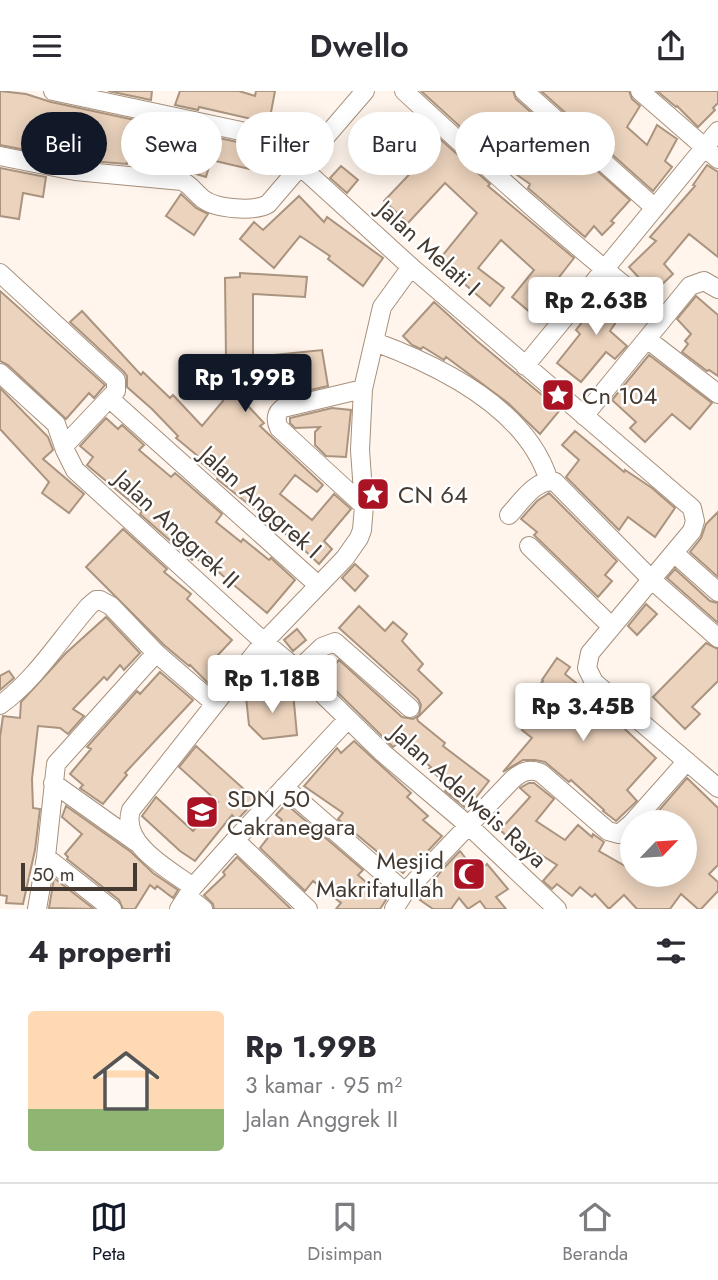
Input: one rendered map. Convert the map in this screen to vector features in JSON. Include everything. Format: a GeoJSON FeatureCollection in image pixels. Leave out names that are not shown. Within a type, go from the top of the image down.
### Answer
{"type":"FeatureCollection","features":[{"type":"Feature","properties":{"kind":"street"},"geometry":{"type":"LineString","coordinates":[[53,91],[236,131]]}},
{"type":"Feature","properties":{"kind":"street"},"geometry":{"type":"LineString","coordinates":[[334,127],[365,91]]}},
{"type":"Feature","properties":{"kind":"street"},"geometry":{"type":"LineString","coordinates":[[404,91],[506,185],[603,269],[664,317]]}},
{"type":"Feature","properties":{"kind":"street"},"geometry":{"type":"LineString","coordinates":[[524,91],[655,208]]}},
{"type":"Feature","properties":{"kind":"street"},"geometry":{"type":"LineString","coordinates":[[640,91],[711,153]]}},
{"type":"Feature","properties":{"kind":"street"},"geometry":{"type":"LineString","coordinates":[[525,366],[655,208],[711,153],[718,131]]}},
{"type":"Feature","properties":{"kind":"street"},"geometry":{"type":"LineString","coordinates":[[0,156],[75,171],[181,181],[190,185],[209,202],[254,210],[268,204],[292,175]]}},
{"type":"Feature","properties":{"kind":"street","name":"Jalan Melati I"},"geometry":{"type":"LineString","coordinates":[[310,175],[411,267],[692,508],[694,528],[588,656],[587,668],[590,675],[718,788]]}},
{"type":"Feature","properties":{"kind":"street"},"geometry":{"type":"LineString","coordinates":[[203,909],[187,898],[138,844],[132,836],[129,815],[133,805],[264,642],[345,558],[359,538],[364,506],[360,450],[363,389],[382,307],[411,267]]}},
{"type":"Feature","properties":{"kind":"street","name":"Jalan Anggrek I"},"geometry":{"type":"LineString","coordinates":[[0,273],[112,374],[117,382],[113,395],[318,585]]}},
{"type":"Feature","properties":{"kind":"street"},"geometry":{"type":"LineString","coordinates":[[584,416],[690,286],[711,285]]}},
{"type":"Feature","properties":{"kind":"street"},"geometry":{"type":"LineString","coordinates":[[648,339],[718,394]]}},
{"type":"Feature","properties":{"kind":"street"},"geometry":{"type":"LineString","coordinates":[[375,342],[439,369],[477,393],[527,440],[541,458],[550,481],[558,485],[652,580],[718,638]]}},
{"type":"Feature","properties":{"kind":"street","name":"Jalan Anggrek II"},"geometry":{"type":"LineString","coordinates":[[0,373],[56,424],[75,470],[264,642]]}},
{"type":"Feature","properties":{"kind":"street"},"geometry":{"type":"LineString","coordinates":[[363,389],[283,408],[277,414],[276,420],[279,428],[364,506]]}},
{"type":"Feature","properties":{"kind":"street"},"geometry":{"type":"LineString","coordinates":[[64,446],[113,395]]}},
{"type":"Feature","properties":{"kind":"street"},"geometry":{"type":"LineString","coordinates":[[509,515],[540,484],[550,481]]}},
{"type":"Feature","properties":{"kind":"street"},"geometry":{"type":"LineString","coordinates":[[529,546],[611,626]]}},
{"type":"Feature","properties":{"kind":"street"},"geometry":{"type":"LineString","coordinates":[[674,553],[718,592]]}},
{"type":"Feature","properties":{"kind":"street"},"geometry":{"type":"LineString","coordinates":[[0,705],[14,695],[43,663],[89,606],[100,600],[124,617],[156,653],[214,703]]}},
{"type":"Feature","properties":{"kind":"street","name":"Jalan Adelweis Raya"},"geometry":{"type":"LineString","coordinates":[[264,642],[298,670],[348,719],[468,825],[557,909]]}},
{"type":"Feature","properties":{"kind":"street"},"geometry":{"type":"LineString","coordinates":[[298,670],[323,647],[335,642],[410,708]]}},
{"type":"Feature","properties":{"kind":"street"},"geometry":{"type":"LineString","coordinates":[[37,909],[58,760],[156,653]]}},
{"type":"Feature","properties":{"kind":"street"},"geometry":{"type":"LineString","coordinates":[[187,898],[235,840],[348,719]]}},
{"type":"Feature","properties":{"kind":"street"},"geometry":{"type":"LineString","coordinates":[[644,810],[687,761]]}},
{"type":"Feature","properties":{"kind":"street"},"geometry":{"type":"LineString","coordinates":[[394,909],[405,892],[520,773],[539,772],[608,831],[620,834]]}},
{"type":"Feature","properties":{"kind":"street"},"geometry":{"type":"LineString","coordinates":[[53,783],[138,844]]}},
{"type":"Feature","properties":{"kind":"street"},"geometry":{"type":"LineString","coordinates":[[284,787],[405,892]]}},
{"type":"Feature","properties":{"kind":"street"},"geometry":{"type":"LineString","coordinates":[[235,840],[308,909]]}},
{"type":"Feature","properties":{"kind":"street"},"geometry":{"type":"LineString","coordinates":[[46,857],[112,909]]}},
{"type":"Feature","properties":{"kind":"building"},"geometry":{"type":"Polygon","coordinates":[[[0,91],[26,94],[98,112],[21,112],[21,149],[0,145],[0,91]]]}},
{"type":"Feature","properties":{"kind":"building"},"geometry":{"type":"Polygon","coordinates":[[[108,91],[152,91],[151,100],[108,91]]]}},
{"type":"Feature","properties":{"kind":"building"},"geometry":{"type":"Polygon","coordinates":[[[180,91],[239,91],[255,96],[256,91],[275,91],[271,112],[236,112],[236,115],[175,105],[180,91]]]}},
{"type":"Feature","properties":{"kind":"building"},"geometry":{"type":"Polygon","coordinates":[[[421,91],[513,91],[516,99],[531,112],[455,112],[455,122],[421,91]]]}},
{"type":"Feature","properties":{"kind":"building"},"geometry":{"type":"Polygon","coordinates":[[[541,91],[629,91],[632,99],[640,106],[627,127],[647,145],[657,125],[677,139],[665,161],[672,167],[653,191],[615,157],[615,112],[565,112],[541,91]]]}},
{"type":"Feature","properties":{"kind":"building"},"geometry":{"type":"Polygon","coordinates":[[[657,91],[718,91],[718,103],[713,108],[715,110],[698,127],[657,91]]]}},
{"type":"Feature","properties":{"kind":"building"},"geometry":{"type":"Polygon","coordinates":[[[107,114],[121,117],[121,164],[107,162],[107,114]]]}},
{"type":"Feature","properties":{"kind":"building"},"geometry":{"type":"Polygon","coordinates":[[[222,139],[236,142],[236,166],[222,163],[222,139]]]}},
{"type":"Feature","properties":{"kind":"building"},"geometry":{"type":"Polygon","coordinates":[[[441,140],[455,152],[455,175],[480,175],[490,184],[488,186],[574,258],[531,313],[512,297],[534,270],[501,240],[478,268],[504,288],[490,306],[438,261],[477,213],[445,183],[408,223],[384,201],[409,175],[441,175],[441,140]]]}},
{"type":"Feature","properties":{"kind":"building"},"geometry":{"type":"Polygon","coordinates":[[[707,165],[718,172],[718,257],[689,234],[664,264],[673,274],[653,293],[629,267],[656,241],[650,237],[695,186],[693,185],[707,165]]]}},
{"type":"Feature","properties":{"kind":"building"},"geometry":{"type":"Polygon","coordinates":[[[341,166],[348,175],[358,180],[347,193],[330,178],[341,166]]]}},
{"type":"Feature","properties":{"kind":"building"},"geometry":{"type":"Polygon","coordinates":[[[0,168],[21,172],[21,175],[46,177],[43,197],[23,193],[19,219],[0,216],[0,168]]]}},
{"type":"Feature","properties":{"kind":"building"},"geometry":{"type":"Polygon","coordinates":[[[517,175],[602,175],[630,200],[602,235],[594,226],[585,237],[528,188],[530,184],[517,175]]]}},
{"type":"Feature","properties":{"kind":"building"},"geometry":{"type":"Polygon","coordinates":[[[181,194],[196,208],[208,214],[194,235],[166,216],[181,194]]]}},
{"type":"Feature","properties":{"kind":"building"},"geometry":{"type":"Polygon","coordinates":[[[299,196],[324,222],[327,217],[383,258],[363,286],[328,259],[330,256],[300,236],[274,268],[240,239],[254,222],[263,230],[299,196]]]}},
{"type":"Feature","properties":{"kind":"building"},"geometry":{"type":"Polygon","coordinates":[[[240,273],[307,277],[305,297],[253,294],[253,357],[322,350],[328,386],[289,395],[288,389],[258,387],[259,391],[235,392],[264,423],[260,426],[323,485],[317,492],[295,475],[280,494],[312,520],[334,494],[351,509],[324,541],[332,549],[319,564],[217,479],[218,477],[197,459],[199,457],[176,438],[178,436],[127,387],[127,376],[124,372],[70,322],[82,311],[141,375],[143,372],[170,398],[173,395],[202,426],[223,401],[221,359],[226,358],[225,278],[240,277],[240,273]]]}},
{"type":"Feature","properties":{"kind":"building"},"geometry":{"type":"Polygon","coordinates":[[[609,287],[629,303],[610,331],[627,346],[615,359],[606,352],[581,382],[557,363],[580,334],[576,330],[586,321],[609,287]]]}},
{"type":"Feature","properties":{"kind":"building"},"geometry":{"type":"Polygon","coordinates":[[[0,291],[105,385],[94,398],[89,393],[66,419],[8,365],[0,361],[0,291]]]}},
{"type":"Feature","properties":{"kind":"building"},"geometry":{"type":"Polygon","coordinates":[[[696,296],[718,315],[718,376],[682,352],[688,344],[685,341],[691,334],[677,319],[696,296]]]}},
{"type":"Feature","properties":{"kind":"building"},"geometry":{"type":"Polygon","coordinates":[[[434,302],[560,410],[540,434],[508,403],[446,357],[444,360],[423,347],[421,349],[412,345],[403,336],[434,302]]]}},
{"type":"Feature","properties":{"kind":"building"},"geometry":{"type":"Polygon","coordinates":[[[649,355],[712,403],[690,429],[672,414],[645,442],[630,428],[636,422],[612,400],[649,355]]]}},
{"type":"Feature","properties":{"kind":"building"},"geometry":{"type":"Polygon","coordinates":[[[0,388],[48,437],[53,450],[43,459],[84,494],[69,513],[42,493],[49,482],[0,429],[0,388]]]}},
{"type":"Feature","properties":{"kind":"building"},"geometry":{"type":"Polygon","coordinates":[[[332,408],[351,410],[346,457],[326,456],[315,445],[315,432],[320,427],[295,428],[290,423],[290,418],[332,408]]]}},
{"type":"Feature","properties":{"kind":"building"},"geometry":{"type":"Polygon","coordinates":[[[106,418],[118,429],[122,425],[144,445],[139,450],[171,477],[175,473],[222,514],[216,522],[241,542],[243,539],[269,560],[271,558],[295,580],[267,613],[215,569],[213,572],[195,557],[192,560],[140,514],[142,511],[87,465],[93,457],[80,446],[106,418]]]}},
{"type":"Feature","properties":{"kind":"building"},"geometry":{"type":"Polygon","coordinates":[[[575,431],[624,472],[625,470],[652,488],[675,508],[655,537],[628,517],[619,530],[566,477],[579,460],[562,445],[575,431]]]}},
{"type":"Feature","properties":{"kind":"building"},"geometry":{"type":"Polygon","coordinates":[[[549,493],[617,561],[605,575],[612,581],[598,597],[534,535],[537,532],[521,519],[537,501],[549,493]]]}},
{"type":"Feature","properties":{"kind":"building"},"geometry":{"type":"Polygon","coordinates":[[[718,512],[718,577],[690,552],[701,538],[706,524],[718,512]]]}},
{"type":"Feature","properties":{"kind":"building"},"geometry":{"type":"Polygon","coordinates":[[[123,529],[167,569],[164,572],[191,594],[187,599],[232,640],[217,656],[229,668],[211,686],[164,645],[86,567],[123,529]]]}},
{"type":"Feature","properties":{"kind":"building"},"geometry":{"type":"Polygon","coordinates":[[[355,564],[368,576],[355,591],[342,578],[355,564]]]}},
{"type":"Feature","properties":{"kind":"building"},"geometry":{"type":"Polygon","coordinates":[[[675,569],[710,601],[718,603],[718,623],[667,578],[675,569]]]}},
{"type":"Feature","properties":{"kind":"building"},"geometry":{"type":"Polygon","coordinates":[[[646,604],[657,614],[637,635],[628,626],[646,604]]]}},
{"type":"Feature","properties":{"kind":"building"},"geometry":{"type":"Polygon","coordinates":[[[359,606],[385,631],[393,622],[407,634],[402,641],[423,664],[418,670],[442,693],[417,718],[418,721],[445,743],[443,746],[489,781],[467,809],[445,791],[449,786],[429,769],[431,767],[400,742],[393,747],[323,678],[339,660],[402,717],[413,719],[419,715],[421,705],[418,699],[339,628],[359,606]]]}},
{"type":"Feature","properties":{"kind":"building"},"geometry":{"type":"Polygon","coordinates":[[[106,617],[140,653],[124,670],[120,665],[107,680],[104,677],[73,709],[84,716],[68,734],[60,728],[38,726],[32,779],[33,808],[40,809],[35,850],[23,904],[6,903],[7,896],[0,895],[0,737],[3,716],[20,718],[21,702],[66,653],[106,617]]]}},
{"type":"Feature","properties":{"kind":"building"},"geometry":{"type":"Polygon","coordinates":[[[297,629],[306,640],[293,651],[284,640],[297,629]]]}},
{"type":"Feature","properties":{"kind":"building"},"geometry":{"type":"Polygon","coordinates":[[[706,643],[718,649],[718,681],[692,707],[700,714],[685,729],[653,697],[706,643]]]}},
{"type":"Feature","properties":{"kind":"building"},"geometry":{"type":"Polygon","coordinates":[[[557,658],[570,667],[565,674],[580,686],[577,689],[611,724],[615,720],[656,758],[627,790],[637,801],[628,810],[620,810],[620,817],[616,821],[571,780],[569,782],[545,762],[523,760],[503,772],[532,738],[522,730],[536,710],[526,701],[557,658]]]}},
{"type":"Feature","properties":{"kind":"building"},"geometry":{"type":"Polygon","coordinates":[[[9,671],[14,678],[0,690],[0,676],[9,671]]]}},
{"type":"Feature","properties":{"kind":"building"},"geometry":{"type":"Polygon","coordinates":[[[160,672],[193,700],[125,773],[127,775],[103,804],[80,788],[83,785],[70,774],[91,749],[87,747],[137,691],[140,694],[160,672]]]}},
{"type":"Feature","properties":{"kind":"building"},"geometry":{"type":"Polygon","coordinates":[[[293,692],[297,735],[263,739],[249,725],[246,697],[293,692]]]}},
{"type":"Feature","properties":{"kind":"building"},"geometry":{"type":"Polygon","coordinates":[[[354,741],[411,793],[407,797],[428,816],[423,820],[442,836],[424,855],[421,852],[403,873],[338,819],[343,813],[304,786],[337,748],[341,753],[354,741]]]}},
{"type":"Feature","properties":{"kind":"building"},"geometry":{"type":"Polygon","coordinates":[[[196,746],[256,800],[237,820],[232,815],[195,861],[142,816],[156,797],[193,831],[218,802],[179,767],[196,746]]]}},
{"type":"Feature","properties":{"kind":"building"},"geometry":{"type":"Polygon","coordinates":[[[687,778],[718,808],[718,865],[709,874],[718,882],[718,891],[701,909],[681,894],[670,909],[637,909],[624,895],[609,909],[595,894],[592,897],[580,887],[572,896],[557,884],[552,889],[543,881],[557,865],[516,839],[513,842],[500,830],[530,797],[520,788],[534,783],[554,799],[536,821],[565,840],[578,825],[592,837],[593,834],[604,842],[599,851],[620,863],[620,887],[697,887],[697,810],[659,810],[687,778]]]}},
{"type":"Feature","properties":{"kind":"building"},"geometry":{"type":"Polygon","coordinates":[[[286,804],[363,870],[358,875],[386,900],[380,909],[336,909],[341,903],[313,881],[305,891],[260,848],[282,820],[276,815],[286,804]]]}},
{"type":"Feature","properties":{"kind":"building"},"geometry":{"type":"Polygon","coordinates":[[[66,806],[131,852],[153,873],[178,890],[173,898],[157,886],[155,889],[150,885],[135,909],[123,909],[119,900],[67,859],[65,854],[82,834],[62,817],[66,806]]]}},
{"type":"Feature","properties":{"kind":"building"},"geometry":{"type":"Polygon","coordinates":[[[460,851],[477,873],[487,864],[508,889],[496,897],[506,909],[486,909],[480,901],[468,909],[459,898],[451,909],[433,909],[420,900],[460,851]]]}},
{"type":"Feature","properties":{"kind":"building"},"geometry":{"type":"Polygon","coordinates":[[[237,857],[291,909],[214,909],[204,895],[225,875],[223,872],[237,857]]]}},
{"type":"Feature","properties":{"kind":"building"},"geometry":{"type":"Polygon","coordinates":[[[54,878],[94,909],[49,908],[54,878]]]}},
{"type":"Feature","properties":{"kind":"place","name":"Cn 104"},"geometry":{"type":"Point","coordinates":[558,395]}},
{"type":"Feature","properties":{"kind":"place","name":"CN 64"},"geometry":{"type":"Point","coordinates":[373,494]}},
{"type":"Feature","properties":{"kind":"place","name":"SDN 50 Cakranegara"},"geometry":{"type":"Point","coordinates":[202,812]}},
{"type":"Feature","properties":{"kind":"place","name":"Mesjid Makrifatullah"},"geometry":{"type":"Point","coordinates":[469,874]}}]}
